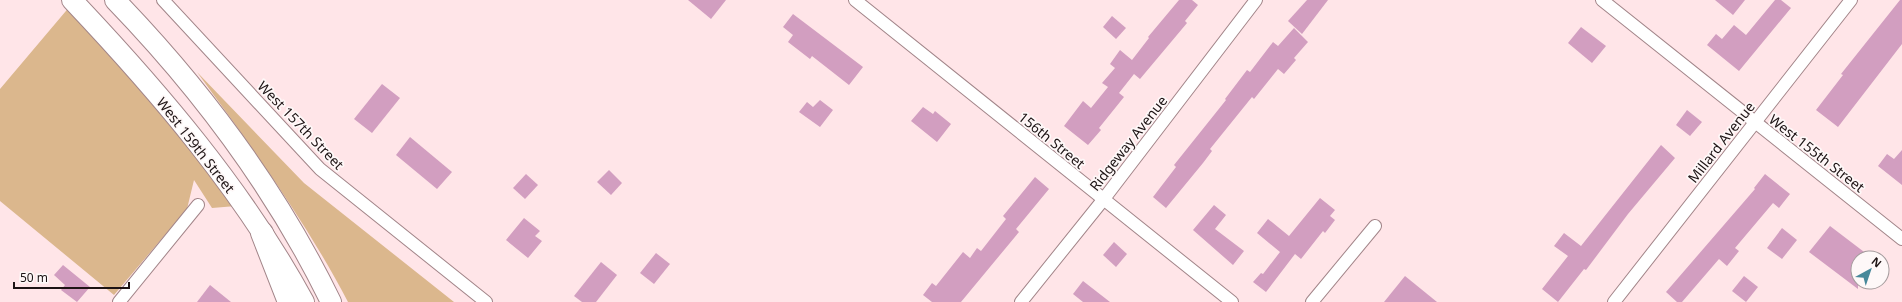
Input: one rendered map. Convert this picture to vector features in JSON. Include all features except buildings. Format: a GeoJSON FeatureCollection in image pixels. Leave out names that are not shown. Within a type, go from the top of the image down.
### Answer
{"type":"FeatureCollection","features":[{"type":"Feature","properties":{"kind":"highway"},"geometry":{"type":"LineString","coordinates":[[262,233],[289,302]]}},
{"type":"Feature","properties":{"kind":"main road","name":"West 159th Street"},"geometry":{"type":"LineString","coordinates":[[72,0],[130,62],[201,146],[262,233],[304,302]]}},
{"type":"Feature","properties":{"kind":"main road"},"geometry":{"type":"LineString","coordinates":[[115,0],[185,76],[232,135],[278,205],[331,302]]}},
{"type":"Feature","properties":{"kind":"street","name":"West 157th Street"},"geometry":{"type":"LineString","coordinates":[[163,0],[320,169],[486,302]]}},
{"type":"Feature","properties":{"kind":"street","name":"156th Street"},"geometry":{"type":"LineString","coordinates":[[855,0],[1232,302]]}},
{"type":"Feature","properties":{"kind":"street","name":"Ridgeway Avenue"},"geometry":{"type":"LineString","coordinates":[[1021,302],[1103,200],[1256,0]]}},
{"type":"Feature","properties":{"kind":"street","name":"West 155th Street"},"geometry":{"type":"LineString","coordinates":[[1602,0],[1902,239]]}},
{"type":"Feature","properties":{"kind":"street","name":"Millard Avenue"},"geometry":{"type":"LineString","coordinates":[[1614,302],[1851,0]]}},
{"type":"Feature","properties":{"kind":"street"},"geometry":{"type":"LineString","coordinates":[[120,302],[198,205]]}},
{"type":"Feature","properties":{"kind":"street"},"geometry":{"type":"LineString","coordinates":[[1312,302],[1375,226]]}},
{"type":"Feature","properties":{"kind":"shaded area"},"geometry":{"type":"Polygon","coordinates":[[[71,5],[236,206],[212,208],[194,180],[187,209],[114,295],[0,201],[0,89],[71,5]]]}},
{"type":"Feature","properties":{"kind":"shaded area"},"geometry":{"type":"Polygon","coordinates":[[[197,72],[304,183],[454,302],[348,302],[314,242],[277,184],[197,72]]]}}]}
